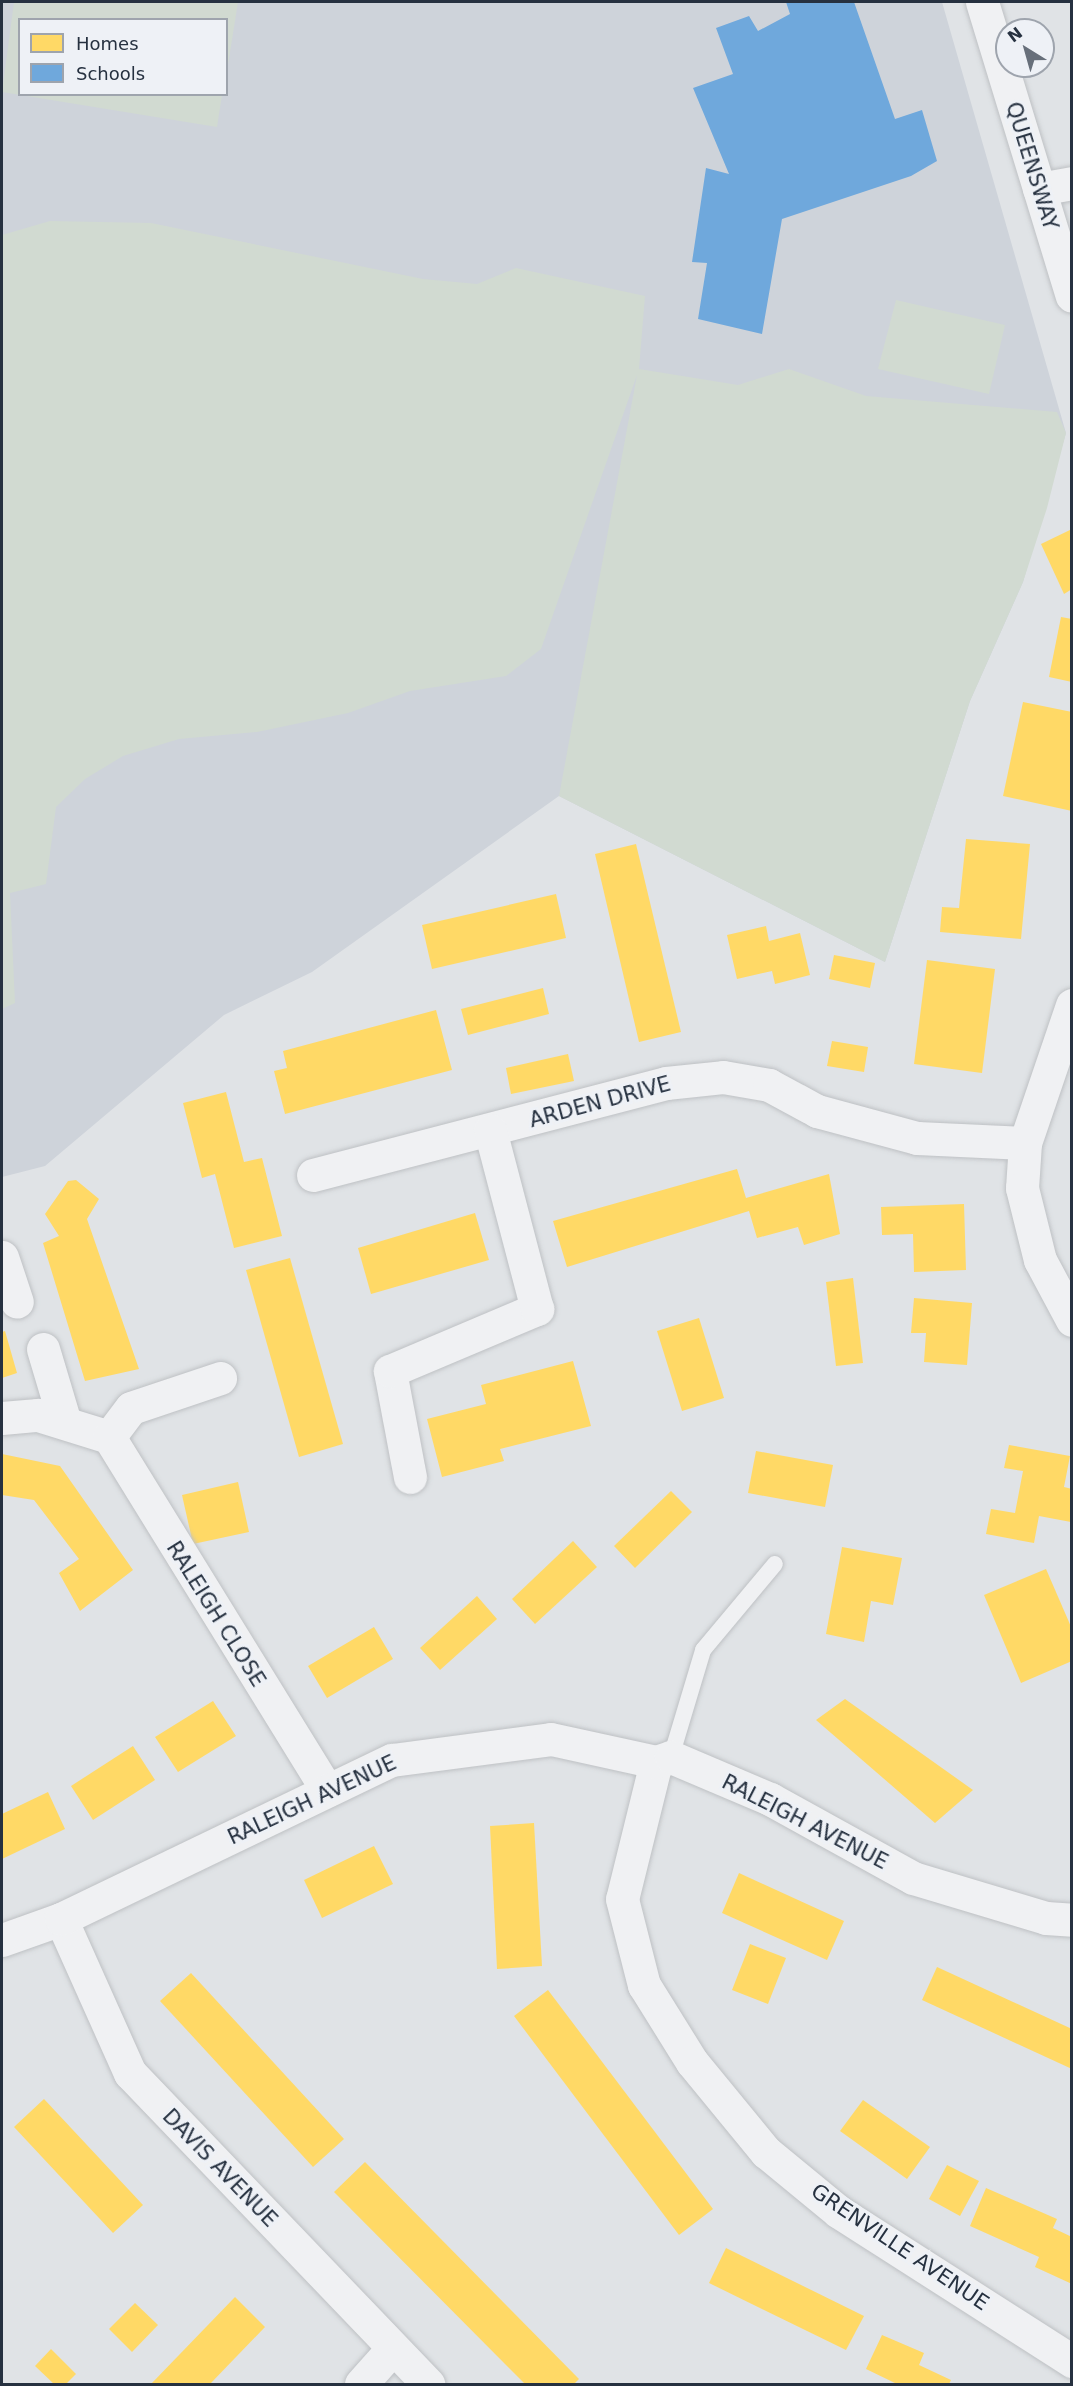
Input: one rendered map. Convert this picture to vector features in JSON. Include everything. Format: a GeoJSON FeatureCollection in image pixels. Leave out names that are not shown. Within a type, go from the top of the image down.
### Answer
{"type":"FeatureCollection","features":[{"type":"Feature","properties":{"kind":"street","name":"QUEENSWAY"},"geometry":{"type":"LineString","coordinates":[[982,2],[1071,296]]}},
{"type":"Feature","properties":{"kind":"street"},"geometry":{"type":"LineString","coordinates":[[1039,189],[1071,183]]}},
{"type":"Feature","properties":{"kind":"street"},"geometry":{"type":"LineString","coordinates":[[1071,1005],[1025,1143],[1022,1188],[1040,1260],[1071,1320]]}},
{"type":"Feature","properties":{"kind":"street","name":"ARDEN DRIVE"},"geometry":{"type":"LineString","coordinates":[[313,1175],[666,1083],[723,1077],[769,1085],[817,1111],[917,1138],[1025,1143]]}},
{"type":"Feature","properties":{"kind":"street"},"geometry":{"type":"LineString","coordinates":[[410,1477],[390,1371],[537,1309],[490,1130]]}},
{"type":"Feature","properties":{"kind":"street"},"geometry":{"type":"LineString","coordinates":[[2,1257],[17,1302]]}},
{"type":"Feature","properties":{"kind":"street"},"geometry":{"type":"LineString","coordinates":[[43,1349],[65,1423]]}},
{"type":"Feature","properties":{"kind":"street"},"geometry":{"type":"LineString","coordinates":[[2,1418],[38,1414],[109,1437],[131,1408],[220,1378]]}},
{"type":"Feature","properties":{"kind":"street","name":"RALEIGH CLOSE"},"geometry":{"type":"LineString","coordinates":[[109,1437],[327,1790]]}},
{"type":"Feature","properties":{"kind":"street","name":"RALEIGH AVENUE"},"geometry":{"type":"LineString","coordinates":[[2,1940],[61,1919],[392,1760],[551,1739],[664,1759],[770,1799],[913,1878],[1046,1918],[1071,1920]]}},
{"type":"Feature","properties":{"kind":"street","name":"GRENVILLE AVENUE"},"geometry":{"type":"LineString","coordinates":[[664,1759],[622,1899],[644,1985],[692,2062],[766,2152],[839,2212],[1071,2361]]}},
{"type":"Feature","properties":{"kind":"street","name":"DAVIS AVENUE"},"geometry":{"type":"LineString","coordinates":[[61,1919],[130,2073],[428,2385]]}},
{"type":"Feature","properties":{"kind":"street"},"geometry":{"type":"LineString","coordinates":[[361,2385],[393,2348]]}},
{"type":"Feature","properties":{"kind":"lane"},"geometry":{"type":"LineString","coordinates":[[664,1759],[703,1650],[776,1564]]}},
{"type":"Feature","properties":{"kind":"shaded area"},"geometry":{"type":"Polygon","coordinates":[[[2,2],[942,2],[1066,433],[1023,582],[970,701],[885,962],[559,796],[312,972],[224,1015],[45,1166],[2,1177],[2,2]]]}},
{"type":"Feature","properties":{"kind":"shaded area"},"geometry":{"type":"Polygon","coordinates":[[[14,2],[238,2],[228,65],[228,18],[18,18],[18,95],[2,92],[14,2]]]}},
{"type":"Feature","properties":{"kind":"shaded area"},"geometry":{"type":"Polygon","coordinates":[[[27,96],[222,96],[217,127],[27,96]]]}},
{"type":"Feature","properties":{"kind":"shaded area"},"geometry":{"type":"Polygon","coordinates":[[[50,221],[151,223],[423,279],[477,284],[516,268],[645,296],[639,369],[738,385],[789,369],[866,396],[1057,412],[1066,433],[1047,508],[1023,582],[970,701],[885,962],[559,796],[637,375],[541,649],[506,676],[410,691],[348,713],[257,732],[179,739],[123,756],[85,779],[56,807],[46,884],[10,893],[15,1003],[2,1009],[2,235],[50,221]]]}},
{"type":"Feature","properties":{"kind":"shaded area"},"geometry":{"type":"Polygon","coordinates":[[[896,300],[1005,325],[989,394],[878,369],[896,300]]]}},
{"type":"Feature","properties":{"kind":"building: Homes"},"geometry":{"type":"Polygon","coordinates":[[[1072,529],[1072,589],[1064,594],[1041,544],[1072,529]]]}},
{"type":"Feature","properties":{"kind":"building: Homes"},"geometry":{"type":"Polygon","coordinates":[[[1061,617],[1072,619],[1072,682],[1049,677],[1061,617]]]}},
{"type":"Feature","properties":{"kind":"building: Homes"},"geometry":{"type":"Polygon","coordinates":[[[1023,702],[1072,712],[1072,811],[1003,796],[1023,702]]]}},
{"type":"Feature","properties":{"kind":"building: Homes"},"geometry":{"type":"Polygon","coordinates":[[[966,839],[1030,844],[1021,939],[940,932],[942,907],[959,908],[966,839]]]}},
{"type":"Feature","properties":{"kind":"building: Homes"},"geometry":{"type":"Polygon","coordinates":[[[636,844],[681,1032],[639,1042],[595,854],[636,844]]]}},
{"type":"Feature","properties":{"kind":"building: Homes"},"geometry":{"type":"Polygon","coordinates":[[[556,894],[566,938],[432,969],[422,925],[556,894]]]}},
{"type":"Feature","properties":{"kind":"building: Homes"},"geometry":{"type":"Polygon","coordinates":[[[766,926],[769,941],[800,933],[810,975],[775,984],[772,971],[737,979],[727,935],[766,926]]]}},
{"type":"Feature","properties":{"kind":"building: Homes"},"geometry":{"type":"Polygon","coordinates":[[[834,955],[875,963],[870,988],[829,979],[834,955]]]}},
{"type":"Feature","properties":{"kind":"building: Homes"},"geometry":{"type":"Polygon","coordinates":[[[927,960],[995,969],[982,1073],[914,1064],[927,960]]]}},
{"type":"Feature","properties":{"kind":"building: Homes"},"geometry":{"type":"Polygon","coordinates":[[[543,988],[549,1014],[468,1035],[461,1009],[543,988]]]}},
{"type":"Feature","properties":{"kind":"building: Homes"},"geometry":{"type":"Polygon","coordinates":[[[436,1010],[452,1070],[285,1114],[274,1071],[287,1068],[283,1051],[436,1010]]]}},
{"type":"Feature","properties":{"kind":"building: Homes"},"geometry":{"type":"Polygon","coordinates":[[[832,1041],[868,1047],[864,1072],[827,1066],[832,1041]]]}},
{"type":"Feature","properties":{"kind":"building: Homes"},"geometry":{"type":"Polygon","coordinates":[[[568,1054],[574,1081],[511,1094],[506,1068],[568,1054]]]}},
{"type":"Feature","properties":{"kind":"building: Homes"},"geometry":{"type":"Polygon","coordinates":[[[226,1092],[244,1162],[262,1158],[282,1236],[234,1248],[215,1174],[202,1178],[183,1103],[226,1092]]]}},
{"type":"Feature","properties":{"kind":"building: Homes"},"geometry":{"type":"Polygon","coordinates":[[[737,1169],[746,1198],[829,1174],[840,1234],[804,1245],[798,1227],[757,1238],[749,1211],[567,1267],[553,1221],[737,1169]]]}},
{"type":"Feature","properties":{"kind":"building: Homes"},"geometry":{"type":"Polygon","coordinates":[[[76,1180],[99,1199],[87,1219],[139,1369],[85,1381],[43,1243],[59,1236],[45,1214],[68,1181],[76,1180]]]}},
{"type":"Feature","properties":{"kind":"building: Homes"},"geometry":{"type":"Polygon","coordinates":[[[964,1204],[966,1270],[914,1272],[913,1234],[882,1235],[881,1207],[964,1204]]]}},
{"type":"Feature","properties":{"kind":"building: Homes"},"geometry":{"type":"Polygon","coordinates":[[[475,1213],[489,1260],[371,1294],[358,1248],[475,1213]]]}},
{"type":"Feature","properties":{"kind":"building: Homes"},"geometry":{"type":"Polygon","coordinates":[[[290,1258],[343,1444],[299,1457],[246,1270],[290,1258]]]}},
{"type":"Feature","properties":{"kind":"building: Homes"},"geometry":{"type":"Polygon","coordinates":[[[853,1278],[863,1363],[836,1366],[826,1282],[853,1278]]]}},
{"type":"Feature","properties":{"kind":"building: Homes"},"geometry":{"type":"Polygon","coordinates":[[[914,1298],[972,1303],[967,1365],[924,1362],[926,1333],[911,1333],[914,1298]]]}},
{"type":"Feature","properties":{"kind":"building: Homes"},"geometry":{"type":"Polygon","coordinates":[[[699,1318],[724,1398],[682,1411],[657,1331],[699,1318]]]}},
{"type":"Feature","properties":{"kind":"building: Homes"},"geometry":{"type":"Polygon","coordinates":[[[5,1331],[17,1373],[2,1378],[2,1332],[5,1331]]]}},
{"type":"Feature","properties":{"kind":"building: Homes"},"geometry":{"type":"Polygon","coordinates":[[[573,1361],[591,1426],[500,1449],[504,1461],[442,1477],[427,1419],[486,1404],[481,1385],[573,1361]]]}},
{"type":"Feature","properties":{"kind":"building: Homes"},"geometry":{"type":"Polygon","coordinates":[[[1009,1445],[1070,1456],[1064,1487],[1072,1489],[1071,1522],[1039,1516],[1034,1543],[986,1534],[991,1509],[1015,1513],[1023,1471],[1004,1468],[1009,1445]]]}},
{"type":"Feature","properties":{"kind":"building: Homes"},"geometry":{"type":"Polygon","coordinates":[[[756,1451],[833,1465],[825,1507],[748,1493],[756,1451]]]}},
{"type":"Feature","properties":{"kind":"building: Homes"},"geometry":{"type":"Polygon","coordinates":[[[2,1454],[60,1466],[133,1570],[80,1611],[59,1573],[79,1559],[34,1500],[2,1495],[2,1454]]]}},
{"type":"Feature","properties":{"kind":"building: Homes"},"geometry":{"type":"Polygon","coordinates":[[[238,1482],[249,1532],[193,1544],[182,1495],[238,1482]]]}},
{"type":"Feature","properties":{"kind":"building: Homes"},"geometry":{"type":"Polygon","coordinates":[[[671,1491],[692,1512],[635,1568],[614,1546],[671,1491]]]}},
{"type":"Feature","properties":{"kind":"building: Homes"},"geometry":{"type":"Polygon","coordinates":[[[573,1541],[597,1567],[535,1624],[512,1599],[573,1541]]]}},
{"type":"Feature","properties":{"kind":"building: Homes"},"geometry":{"type":"Polygon","coordinates":[[[842,1547],[902,1558],[893,1605],[871,1601],[864,1642],[826,1634],[842,1547]]]}},
{"type":"Feature","properties":{"kind":"building: Homes"},"geometry":{"type":"Polygon","coordinates":[[[1046,1569],[1072,1629],[1072,1661],[1021,1683],[984,1595],[1046,1569]]]}},
{"type":"Feature","properties":{"kind":"building: Homes"},"geometry":{"type":"Polygon","coordinates":[[[477,1596],[497,1619],[440,1670],[420,1648],[477,1596]]]}},
{"type":"Feature","properties":{"kind":"building: Homes"},"geometry":{"type":"Polygon","coordinates":[[[374,1627],[393,1659],[327,1698],[308,1666],[374,1627]]]}},
{"type":"Feature","properties":{"kind":"building: Homes"},"geometry":{"type":"Polygon","coordinates":[[[845,1699],[973,1790],[935,1823],[816,1720],[845,1699]]]}},
{"type":"Feature","properties":{"kind":"building: Homes"},"geometry":{"type":"Polygon","coordinates":[[[213,1701],[236,1736],[178,1772],[155,1737],[213,1701]]]}},
{"type":"Feature","properties":{"kind":"building: Homes"},"geometry":{"type":"Polygon","coordinates":[[[133,1746],[155,1780],[93,1820],[71,1786],[133,1746]]]}},
{"type":"Feature","properties":{"kind":"building: Homes"},"geometry":{"type":"Polygon","coordinates":[[[48,1792],[65,1829],[2,1859],[2,1814],[48,1792]]]}},
{"type":"Feature","properties":{"kind":"building: Homes"},"geometry":{"type":"Polygon","coordinates":[[[534,1823],[542,1966],[497,1969],[490,1826],[534,1823]]]}},
{"type":"Feature","properties":{"kind":"building: Homes"},"geometry":{"type":"Polygon","coordinates":[[[374,1846],[393,1884],[322,1918],[304,1880],[374,1846]]]}},
{"type":"Feature","properties":{"kind":"building: Homes"},"geometry":{"type":"Polygon","coordinates":[[[739,1873],[844,1921],[827,1960],[722,1913],[739,1873]]]}},
{"type":"Feature","properties":{"kind":"building: Homes"},"geometry":{"type":"Polygon","coordinates":[[[750,1944],[786,1958],[768,2004],[732,1990],[750,1944]]]}},
{"type":"Feature","properties":{"kind":"building: Homes"},"geometry":{"type":"Polygon","coordinates":[[[937,1967],[1072,2029],[1072,2069],[922,2000],[937,1967]]]}},
{"type":"Feature","properties":{"kind":"building: Homes"},"geometry":{"type":"Polygon","coordinates":[[[191,1973],[344,2139],[313,2167],[160,2001],[191,1973]]]}},
{"type":"Feature","properties":{"kind":"building: Homes"},"geometry":{"type":"Polygon","coordinates":[[[548,1990],[713,2209],[679,2235],[514,2016],[548,1990]]]}},
{"type":"Feature","properties":{"kind":"building: Homes"},"geometry":{"type":"Polygon","coordinates":[[[44,2099],[143,2205],[113,2233],[14,2127],[44,2099]]]}},
{"type":"Feature","properties":{"kind":"building: Homes"},"geometry":{"type":"Polygon","coordinates":[[[863,2100],[930,2147],[907,2179],[840,2131],[863,2100]]]}},
{"type":"Feature","properties":{"kind":"building: Homes"},"geometry":{"type":"Polygon","coordinates":[[[365,2162],[579,2379],[574,2384],[525,2384],[334,2192],[365,2162]]]}},
{"type":"Feature","properties":{"kind":"building: Homes"},"geometry":{"type":"Polygon","coordinates":[[[947,2165],[979,2181],[960,2216],[929,2199],[947,2165]]]}},
{"type":"Feature","properties":{"kind":"building: Homes"},"geometry":{"type":"Polygon","coordinates":[[[986,2188],[1057,2219],[1053,2228],[1072,2237],[1072,2284],[1035,2267],[1039,2257],[970,2226],[986,2188]]]}},
{"type":"Feature","properties":{"kind":"building: Homes"},"geometry":{"type":"Polygon","coordinates":[[[726,2248],[864,2316],[846,2350],[709,2283],[726,2248]]]}},
{"type":"Feature","properties":{"kind":"building: Homes"},"geometry":{"type":"Polygon","coordinates":[[[235,2297],[265,2327],[210,2384],[151,2384],[235,2297]]]}},
{"type":"Feature","properties":{"kind":"building: Homes"},"geometry":{"type":"Polygon","coordinates":[[[135,2303],[158,2325],[132,2352],[109,2329],[135,2303]]]}},
{"type":"Feature","properties":{"kind":"building: Homes"},"geometry":{"type":"Polygon","coordinates":[[[882,2335],[924,2353],[919,2365],[951,2380],[949,2384],[897,2384],[866,2369],[882,2335]]]}},
{"type":"Feature","properties":{"kind":"building: Homes"},"geometry":{"type":"Polygon","coordinates":[[[51,2349],[76,2374],[66,2384],[54,2384],[35,2366],[51,2349]]]}},
{"type":"Feature","properties":{"kind":"building: Schools"},"geometry":{"type":"Polygon","coordinates":[[[786,2],[854,2],[895,119],[922,110],[937,161],[911,176],[782,219],[762,334],[698,319],[707,263],[692,262],[706,168],[729,174],[693,88],[733,74],[716,28],[749,16],[758,31],[790,14],[786,2]]]}}]}
